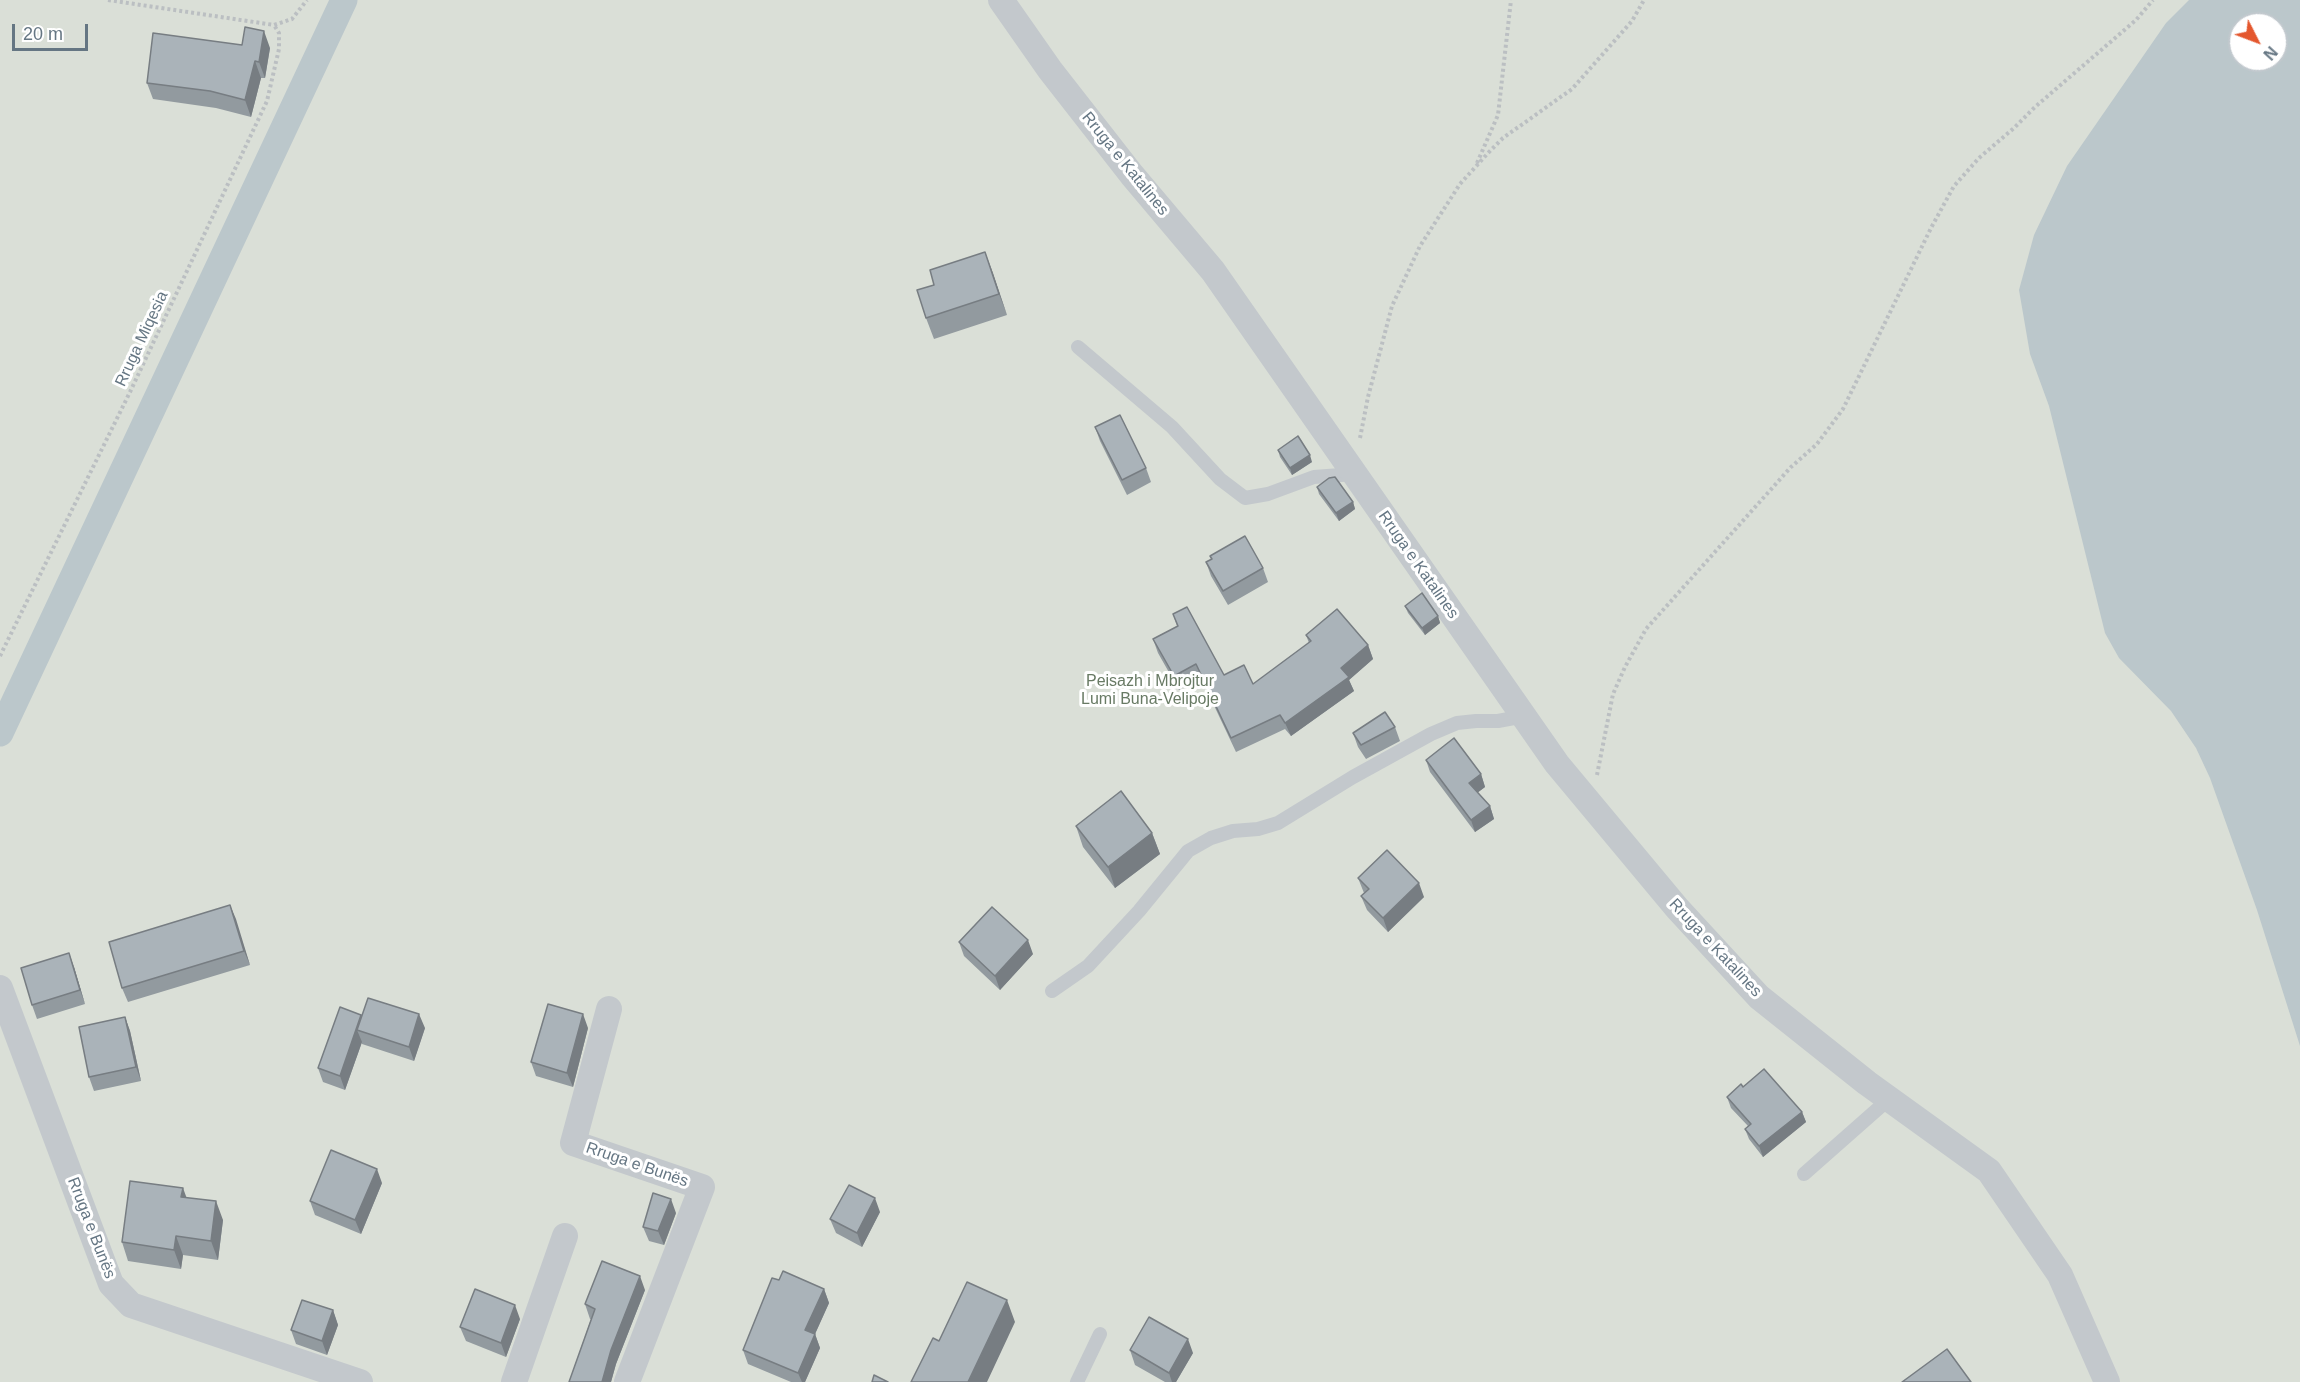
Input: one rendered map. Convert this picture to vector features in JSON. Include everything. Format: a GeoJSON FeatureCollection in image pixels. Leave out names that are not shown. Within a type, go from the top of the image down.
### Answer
{"type":"FeatureCollection","features":[{"type":"Feature","properties":{"kind":"street","name":"Rruga e Katalines"},"geometry":{"type":"LineString","coordinates":[[1001,0],[1050,70],[1132,175],[1212,271],[1557,764],[1677,908],[1759,997],[1888,1099],[1989,1171],[2060,1275],[2107,1382]]}},
{"type":"Feature","properties":{"kind":"street","name":"Rruga e Bunës"},"geometry":{"type":"LineString","coordinates":[[0,988],[111,1284],[130,1305],[353,1381]]}},
{"type":"Feature","properties":{"kind":"street","name":"Rruga e Bunës"},"geometry":{"type":"LineString","coordinates":[[609,1009],[573,1143],[702,1187],[627,1382]]}},
{"type":"Feature","properties":{"kind":"street"},"geometry":{"type":"LineString","coordinates":[[514,1382],[566,1236]]}},
{"type":"Feature","properties":{"kind":"lane"},"geometry":{"type":"LineString","coordinates":[[1078,347],[1152,409],[1220,479],[1245,498],[1268,494],[1314,477],[1354,474]]}},
{"type":"Feature","properties":{"kind":"lane"},"geometry":{"type":"LineString","coordinates":[[1052,991],[1089,966],[1139,911],[1188,851],[1211,838],[1233,831],[1258,829],[1278,823],[1353,777],[1431,734],[1457,723],[1498,721],[1514,718],[1521,712]]}},
{"type":"Feature","properties":{"kind":"lane"},"geometry":{"type":"LineString","coordinates":[[1804,1174],[1888,1099]]}},
{"type":"Feature","properties":{"kind":"lane"},"geometry":{"type":"LineString","coordinates":[[1077,1382],[1100,1334]]}},
{"type":"Feature","properties":{"kind":"path"},"geometry":{"type":"LineString","coordinates":[[108,0],[274,25],[292,19],[307,0]]}},
{"type":"Feature","properties":{"kind":"path"},"geometry":{"type":"LineString","coordinates":[[1476,166],[1498,115],[1511,0]]}},
{"type":"Feature","properties":{"kind":"path"},"geometry":{"type":"LineString","coordinates":[[1354,474],[1363,416],[1398,291],[1420,246],[1460,184],[1476,166],[1503,138],[1572,89],[1632,21],[1644,0]]}},
{"type":"Feature","properties":{"kind":"path"},"geometry":{"type":"LineString","coordinates":[[1591,805],[1613,694],[1646,629],[1791,467],[1816,444],[1842,409],[1954,186],[1979,158],[2014,128],[2035,106],[2136,20],[2153,0]]}},
{"type":"Feature","properties":{"kind":"path","name":"Rruga Miqesia"},"geometry":{"type":"LineString","coordinates":[[0,656],[130,392],[267,101],[279,49],[279,33],[274,25]]}},
{"type":"Feature","properties":{"kind":"green space","name":"Peisazh i Mbrojtur Lumi Buna-Velipoje"},"geometry":{"type":"Polygon","coordinates":[[[0,0],[2300,0],[2300,1382],[0,1382],[0,0]]]}},
{"type":"Feature","properties":{"kind":"shaded area"},"geometry":{"type":"Polygon","coordinates":[[[2189,0],[2300,0],[2300,1046],[2257,910],[2210,778],[2196,748],[2171,711],[2119,658],[2105,633],[2049,406],[2030,354],[2019,290],[2034,235],[2067,166],[2166,23],[2189,0]]]}},
{"type":"Feature","properties":{"kind":"building"},"geometry":{"type":"Polygon","coordinates":[[[245,27],[264,31],[259,62],[255,61],[245,100],[210,91],[147,83],[153,33],[242,45],[245,27]]]}},
{"type":"Feature","properties":{"kind":"building"},"geometry":{"type":"Polygon","coordinates":[[[985,252],[999,294],[926,318],[917,290],[934,285],[930,270],[985,252]]]}},
{"type":"Feature","properties":{"kind":"building"},"geometry":{"type":"Polygon","coordinates":[[[1120,415],[1146,468],[1122,480],[1095,427],[1120,415]]]}},
{"type":"Feature","properties":{"kind":"building"},"geometry":{"type":"Polygon","coordinates":[[[1298,436],[1310,455],[1290,468],[1278,450],[1298,436]]]}},
{"type":"Feature","properties":{"kind":"building"},"geometry":{"type":"Polygon","coordinates":[[[1335,477],[1353,502],[1336,513],[1317,487],[1329,478],[1335,477]]]}},
{"type":"Feature","properties":{"kind":"building"},"geometry":{"type":"Polygon","coordinates":[[[1245,536],[1263,568],[1223,591],[1206,562],[1212,559],[1210,556],[1245,536]]]}},
{"type":"Feature","properties":{"kind":"building"},"geometry":{"type":"Polygon","coordinates":[[[1422,593],[1438,616],[1422,628],[1405,606],[1422,593]]]}},
{"type":"Feature","properties":{"kind":"building"},"geometry":{"type":"Polygon","coordinates":[[[1187,607],[1224,675],[1244,665],[1253,684],[1311,641],[1306,635],[1337,609],[1368,645],[1341,668],[1349,677],[1285,723],[1280,715],[1231,738],[1196,664],[1174,676],[1153,639],[1178,626],[1173,614],[1187,607]]]}},
{"type":"Feature","properties":{"kind":"building"},"geometry":{"type":"Polygon","coordinates":[[[1385,712],[1395,727],[1361,745],[1353,733],[1385,712]]]}},
{"type":"Feature","properties":{"kind":"building"},"geometry":{"type":"Polygon","coordinates":[[[1454,738],[1481,774],[1469,783],[1490,806],[1471,820],[1426,760],[1454,738]]]}},
{"type":"Feature","properties":{"kind":"building"},"geometry":{"type":"Polygon","coordinates":[[[1121,791],[1152,833],[1108,867],[1076,826],[1121,791]]]}},
{"type":"Feature","properties":{"kind":"building"},"geometry":{"type":"Polygon","coordinates":[[[1387,850],[1419,883],[1383,918],[1361,896],[1369,889],[1358,878],[1387,850]]]}},
{"type":"Feature","properties":{"kind":"building"},"geometry":{"type":"Polygon","coordinates":[[[230,905],[244,951],[122,988],[109,942],[230,905]]]}},
{"type":"Feature","properties":{"kind":"building"},"geometry":{"type":"Polygon","coordinates":[[[992,907],[1028,940],[995,976],[959,942],[992,907]]]}},
{"type":"Feature","properties":{"kind":"building"},"geometry":{"type":"Polygon","coordinates":[[[69,953],[80,990],[32,1005],[21,968],[69,953]]]}},
{"type":"Feature","properties":{"kind":"building"},"geometry":{"type":"Polygon","coordinates":[[[368,998],[419,1014],[409,1047],[357,1030],[368,998]]]}},
{"type":"Feature","properties":{"kind":"building"},"geometry":{"type":"Polygon","coordinates":[[[548,1004],[583,1014],[567,1073],[531,1062],[548,1004]]]}},
{"type":"Feature","properties":{"kind":"building"},"geometry":{"type":"Polygon","coordinates":[[[340,1007],[361,1015],[340,1076],[318,1068],[340,1007]]]}},
{"type":"Feature","properties":{"kind":"building"},"geometry":{"type":"Polygon","coordinates":[[[125,1017],[136,1067],[89,1077],[79,1027],[125,1017]]]}},
{"type":"Feature","properties":{"kind":"building"},"geometry":{"type":"Polygon","coordinates":[[[1764,1069],[1802,1112],[1759,1146],[1745,1129],[1751,1124],[1727,1097],[1741,1084],[1743,1087],[1764,1069]]]}},
{"type":"Feature","properties":{"kind":"building"},"geometry":{"type":"Polygon","coordinates":[[[331,1150],[377,1169],[355,1220],[310,1201],[331,1150]]]}},
{"type":"Feature","properties":{"kind":"building"},"geometry":{"type":"Polygon","coordinates":[[[130,1181],[183,1188],[181,1197],[216,1201],[211,1241],[176,1236],[174,1250],[122,1242],[130,1181]]]}},
{"type":"Feature","properties":{"kind":"building"},"geometry":{"type":"Polygon","coordinates":[[[849,1185],[875,1198],[857,1233],[830,1219],[849,1185]]]}},
{"type":"Feature","properties":{"kind":"building"},"geometry":{"type":"Polygon","coordinates":[[[653,1193],[671,1199],[658,1231],[643,1227],[653,1193]]]}},
{"type":"Feature","properties":{"kind":"building"},"geometry":{"type":"Polygon","coordinates":[[[602,1261],[640,1276],[611,1350],[602,1382],[569,1382],[595,1309],[585,1304],[602,1261]]]}},
{"type":"Feature","properties":{"kind":"building"},"geometry":{"type":"Polygon","coordinates":[[[783,1271],[824,1289],[805,1330],[815,1334],[798,1373],[743,1350],[772,1278],[779,1280],[783,1271]]]}},
{"type":"Feature","properties":{"kind":"building"},"geometry":{"type":"Polygon","coordinates":[[[967,1282],[1007,1300],[968,1382],[911,1382],[933,1338],[939,1341],[967,1282]]]}},
{"type":"Feature","properties":{"kind":"building"},"geometry":{"type":"Polygon","coordinates":[[[475,1289],[515,1305],[501,1343],[460,1327],[475,1289]]]}},
{"type":"Feature","properties":{"kind":"building"},"geometry":{"type":"Polygon","coordinates":[[[302,1300],[333,1310],[322,1341],[291,1330],[302,1300]]]}},
{"type":"Feature","properties":{"kind":"building"},"geometry":{"type":"Polygon","coordinates":[[[1149,1317],[1188,1339],[1169,1373],[1130,1350],[1149,1317]]]}},
{"type":"Feature","properties":{"kind":"building"},"geometry":{"type":"Polygon","coordinates":[[[1947,1349],[1971,1382],[1902,1382],[1947,1349]]]}},
{"type":"Feature","properties":{"kind":"building"},"geometry":{"type":"Polygon","coordinates":[[[874,1375],[888,1382],[872,1382],[874,1375]]]}},
{"type":"Feature","properties":{"kind":"waterway"},"geometry":{"type":"LineString","coordinates":[[0,733],[344,0]]}}]}
